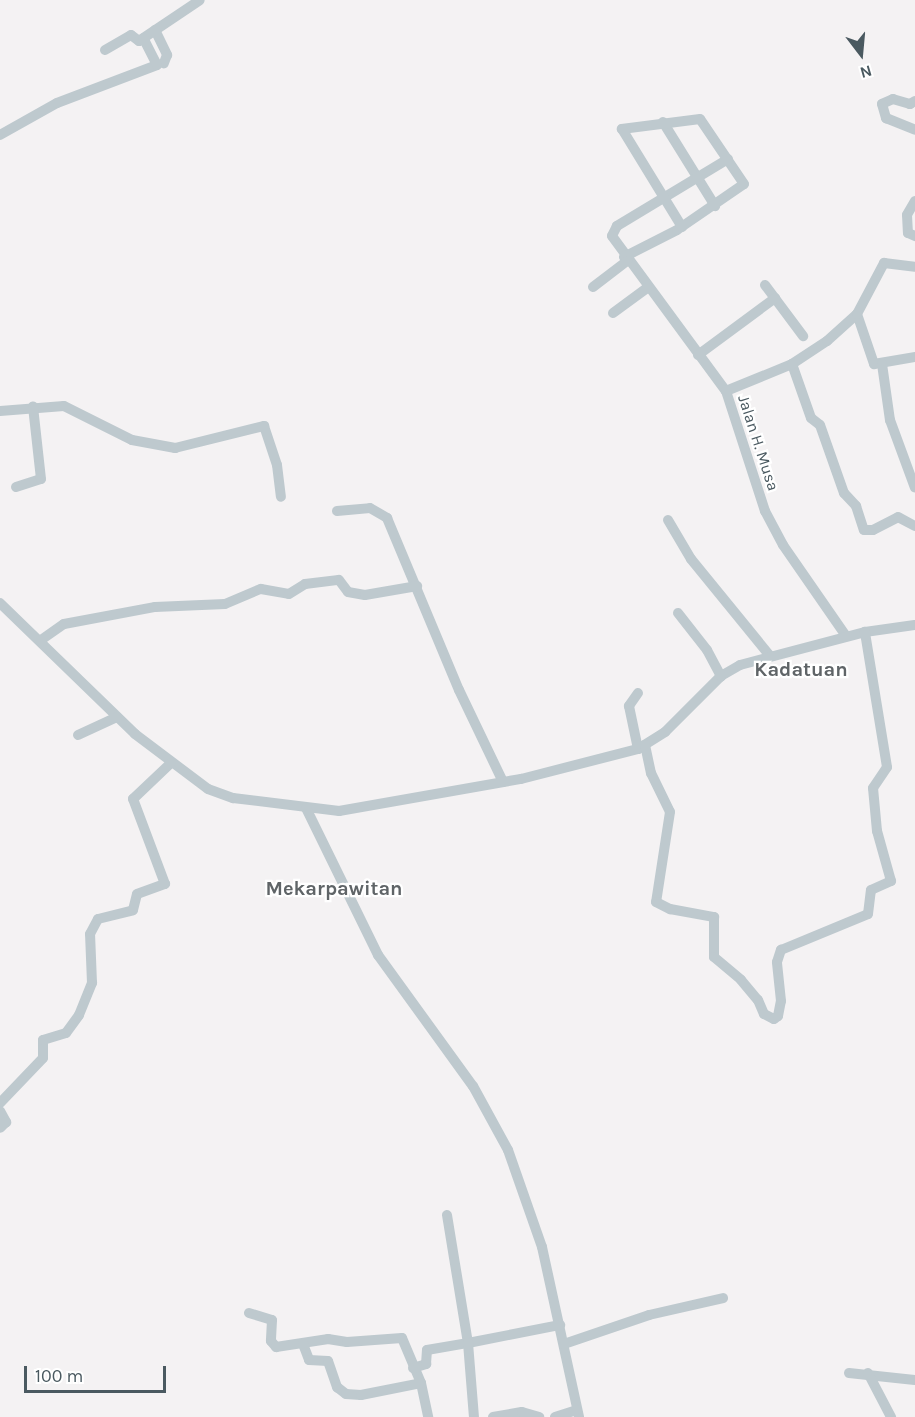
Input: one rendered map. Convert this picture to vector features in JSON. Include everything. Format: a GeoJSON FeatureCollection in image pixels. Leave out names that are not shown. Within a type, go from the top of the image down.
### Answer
{"type":"FeatureCollection","features":[{"type":"Feature","properties":{"kind":"street"},"geometry":{"type":"LineString","coordinates":[[105,50],[131,35],[137,41],[143,38],[200,0]]}},
{"type":"Feature","properties":{"kind":"street"},"geometry":{"type":"LineString","coordinates":[[155,30],[167,55],[164,63]]}},
{"type":"Feature","properties":{"kind":"street"},"geometry":{"type":"LineString","coordinates":[[0,135],[57,103],[157,65],[143,38]]}},
{"type":"Feature","properties":{"kind":"street"},"geometry":{"type":"LineString","coordinates":[[915,101],[910,104],[893,99],[883,109],[894,123],[915,130]]}},
{"type":"Feature","properties":{"kind":"street"},"geometry":{"type":"LineString","coordinates":[[593,287],[626,259],[682,226],[715,206],[744,187],[700,118],[622,129],[682,226]]}},
{"type":"Feature","properties":{"kind":"street"},"geometry":{"type":"LineString","coordinates":[[663,123],[715,206]]}},
{"type":"Feature","properties":{"kind":"street"},"geometry":{"type":"LineString","coordinates":[[664,197],[728,159]]}},
{"type":"Feature","properties":{"kind":"street","name":"Jalan H. Musa"},"geometry":{"type":"LineString","coordinates":[[664,197],[617,226],[612,236],[647,288],[726,391],[765,511],[783,545],[846,636]]}},
{"type":"Feature","properties":{"kind":"street"},"geometry":{"type":"LineString","coordinates":[[915,201],[907,215],[908,233],[915,237]]}},
{"type":"Feature","properties":{"kind":"street"},"geometry":{"type":"LineString","coordinates":[[726,391],[792,364],[827,341],[857,314],[884,263],[915,267]]}},
{"type":"Feature","properties":{"kind":"street"},"geometry":{"type":"LineString","coordinates":[[765,285],[803,336]]}},
{"type":"Feature","properties":{"kind":"street"},"geometry":{"type":"LineString","coordinates":[[613,313],[647,288]]}},
{"type":"Feature","properties":{"kind":"street"},"geometry":{"type":"LineString","coordinates":[[698,355],[776,298]]}},
{"type":"Feature","properties":{"kind":"street"},"geometry":{"type":"LineString","coordinates":[[857,314],[872,363],[882,364],[915,357]]}},
{"type":"Feature","properties":{"kind":"street"},"geometry":{"type":"LineString","coordinates":[[792,364],[811,418],[820,425],[846,497],[856,506],[864,530],[873,530],[898,517],[915,526]]}},
{"type":"Feature","properties":{"kind":"street"},"geometry":{"type":"LineString","coordinates":[[882,364],[890,420],[915,488]]}},
{"type":"Feature","properties":{"kind":"street"},"geometry":{"type":"LineString","coordinates":[[0,411],[33,406],[64,406],[132,440],[175,448],[264,426],[277,465],[281,497]]}},
{"type":"Feature","properties":{"kind":"street"},"geometry":{"type":"LineString","coordinates":[[16,487],[41,479],[33,406]]}},
{"type":"Feature","properties":{"kind":"street"},"geometry":{"type":"LineString","coordinates":[[337,511],[370,508],[382,513],[417,586],[459,690],[503,782]]}},
{"type":"Feature","properties":{"kind":"street"},"geometry":{"type":"LineString","coordinates":[[668,519],[691,559],[770,656]]}},
{"type":"Feature","properties":{"kind":"street"},"geometry":{"type":"LineString","coordinates":[[41,640],[64,624],[155,607],[225,604],[261,589],[289,594],[305,584],[339,580],[348,592],[365,595],[417,586]]}},
{"type":"Feature","properties":{"kind":"street"},"geometry":{"type":"LineString","coordinates":[[0,603],[41,640],[117,717],[171,763],[223,796],[306,808],[359,810],[433,792],[503,782],[642,747],[665,732],[721,676],[740,665],[846,636],[915,626]]}},
{"type":"Feature","properties":{"kind":"street"},"geometry":{"type":"LineString","coordinates":[[678,613],[707,650],[721,676]]}},
{"type":"Feature","properties":{"kind":"street"},"geometry":{"type":"LineString","coordinates":[[638,693],[629,706],[651,773],[670,812],[656,902],[670,909],[714,917],[714,957],[741,980],[758,1000],[764,1014],[774,1019],[778,1016],[781,1001],[777,962],[782,950],[868,914],[870,891],[891,881],[877,831],[873,788],[887,767],[865,632]]}},
{"type":"Feature","properties":{"kind":"street"},"geometry":{"type":"LineString","coordinates":[[78,735],[117,717]]}},
{"type":"Feature","properties":{"kind":"street"},"geometry":{"type":"LineString","coordinates":[[0,1103],[42,1058],[44,1039],[67,1031],[78,1017],[92,983],[90,934],[98,919],[133,910],[137,894],[166,881],[133,799],[171,763]]}},
{"type":"Feature","properties":{"kind":"street"},"geometry":{"type":"LineString","coordinates":[[306,808],[378,955],[494,1119],[522,1186],[542,1247],[578,1414],[555,1417]]}},
{"type":"Feature","properties":{"kind":"street"},"geometry":{"type":"LineString","coordinates":[[0,1111],[6,1122],[0,1128]]}},
{"type":"Feature","properties":{"kind":"street"},"geometry":{"type":"LineString","coordinates":[[447,1215],[468,1342],[469,1389],[474,1417]]}},
{"type":"Feature","properties":{"kind":"street"},"geometry":{"type":"LineString","coordinates":[[564,1344],[649,1315],[723,1298]]}},
{"type":"Feature","properties":{"kind":"street"},"geometry":{"type":"LineString","coordinates":[[249,1313],[272,1320],[273,1346],[303,1344],[327,1339],[347,1342],[399,1337],[407,1345],[421,1383],[428,1417]]}},
{"type":"Feature","properties":{"kind":"street"},"geometry":{"type":"LineString","coordinates":[[414,1368],[426,1364],[427,1350],[560,1325]]}},
{"type":"Feature","properties":{"kind":"street"},"geometry":{"type":"LineString","coordinates":[[303,1344],[308,1359],[328,1361],[337,1387],[346,1394],[361,1395],[421,1383]]}},
{"type":"Feature","properties":{"kind":"street"},"geometry":{"type":"LineString","coordinates":[[849,1373],[868,1373],[915,1380]]}},
{"type":"Feature","properties":{"kind":"street"},"geometry":{"type":"LineString","coordinates":[[868,1373],[891,1417]]}},
{"type":"Feature","properties":{"kind":"street"},"geometry":{"type":"LineString","coordinates":[[493,1417],[522,1412],[539,1417]]}},
{"type":"Feature","properties":{"kind":"district","name":"Kadatuan"},"geometry":{"type":"Point","coordinates":[801,669]}},
{"type":"Feature","properties":{"kind":"district","name":"Mekarpawitan"},"geometry":{"type":"Point","coordinates":[334,888]}}]}
